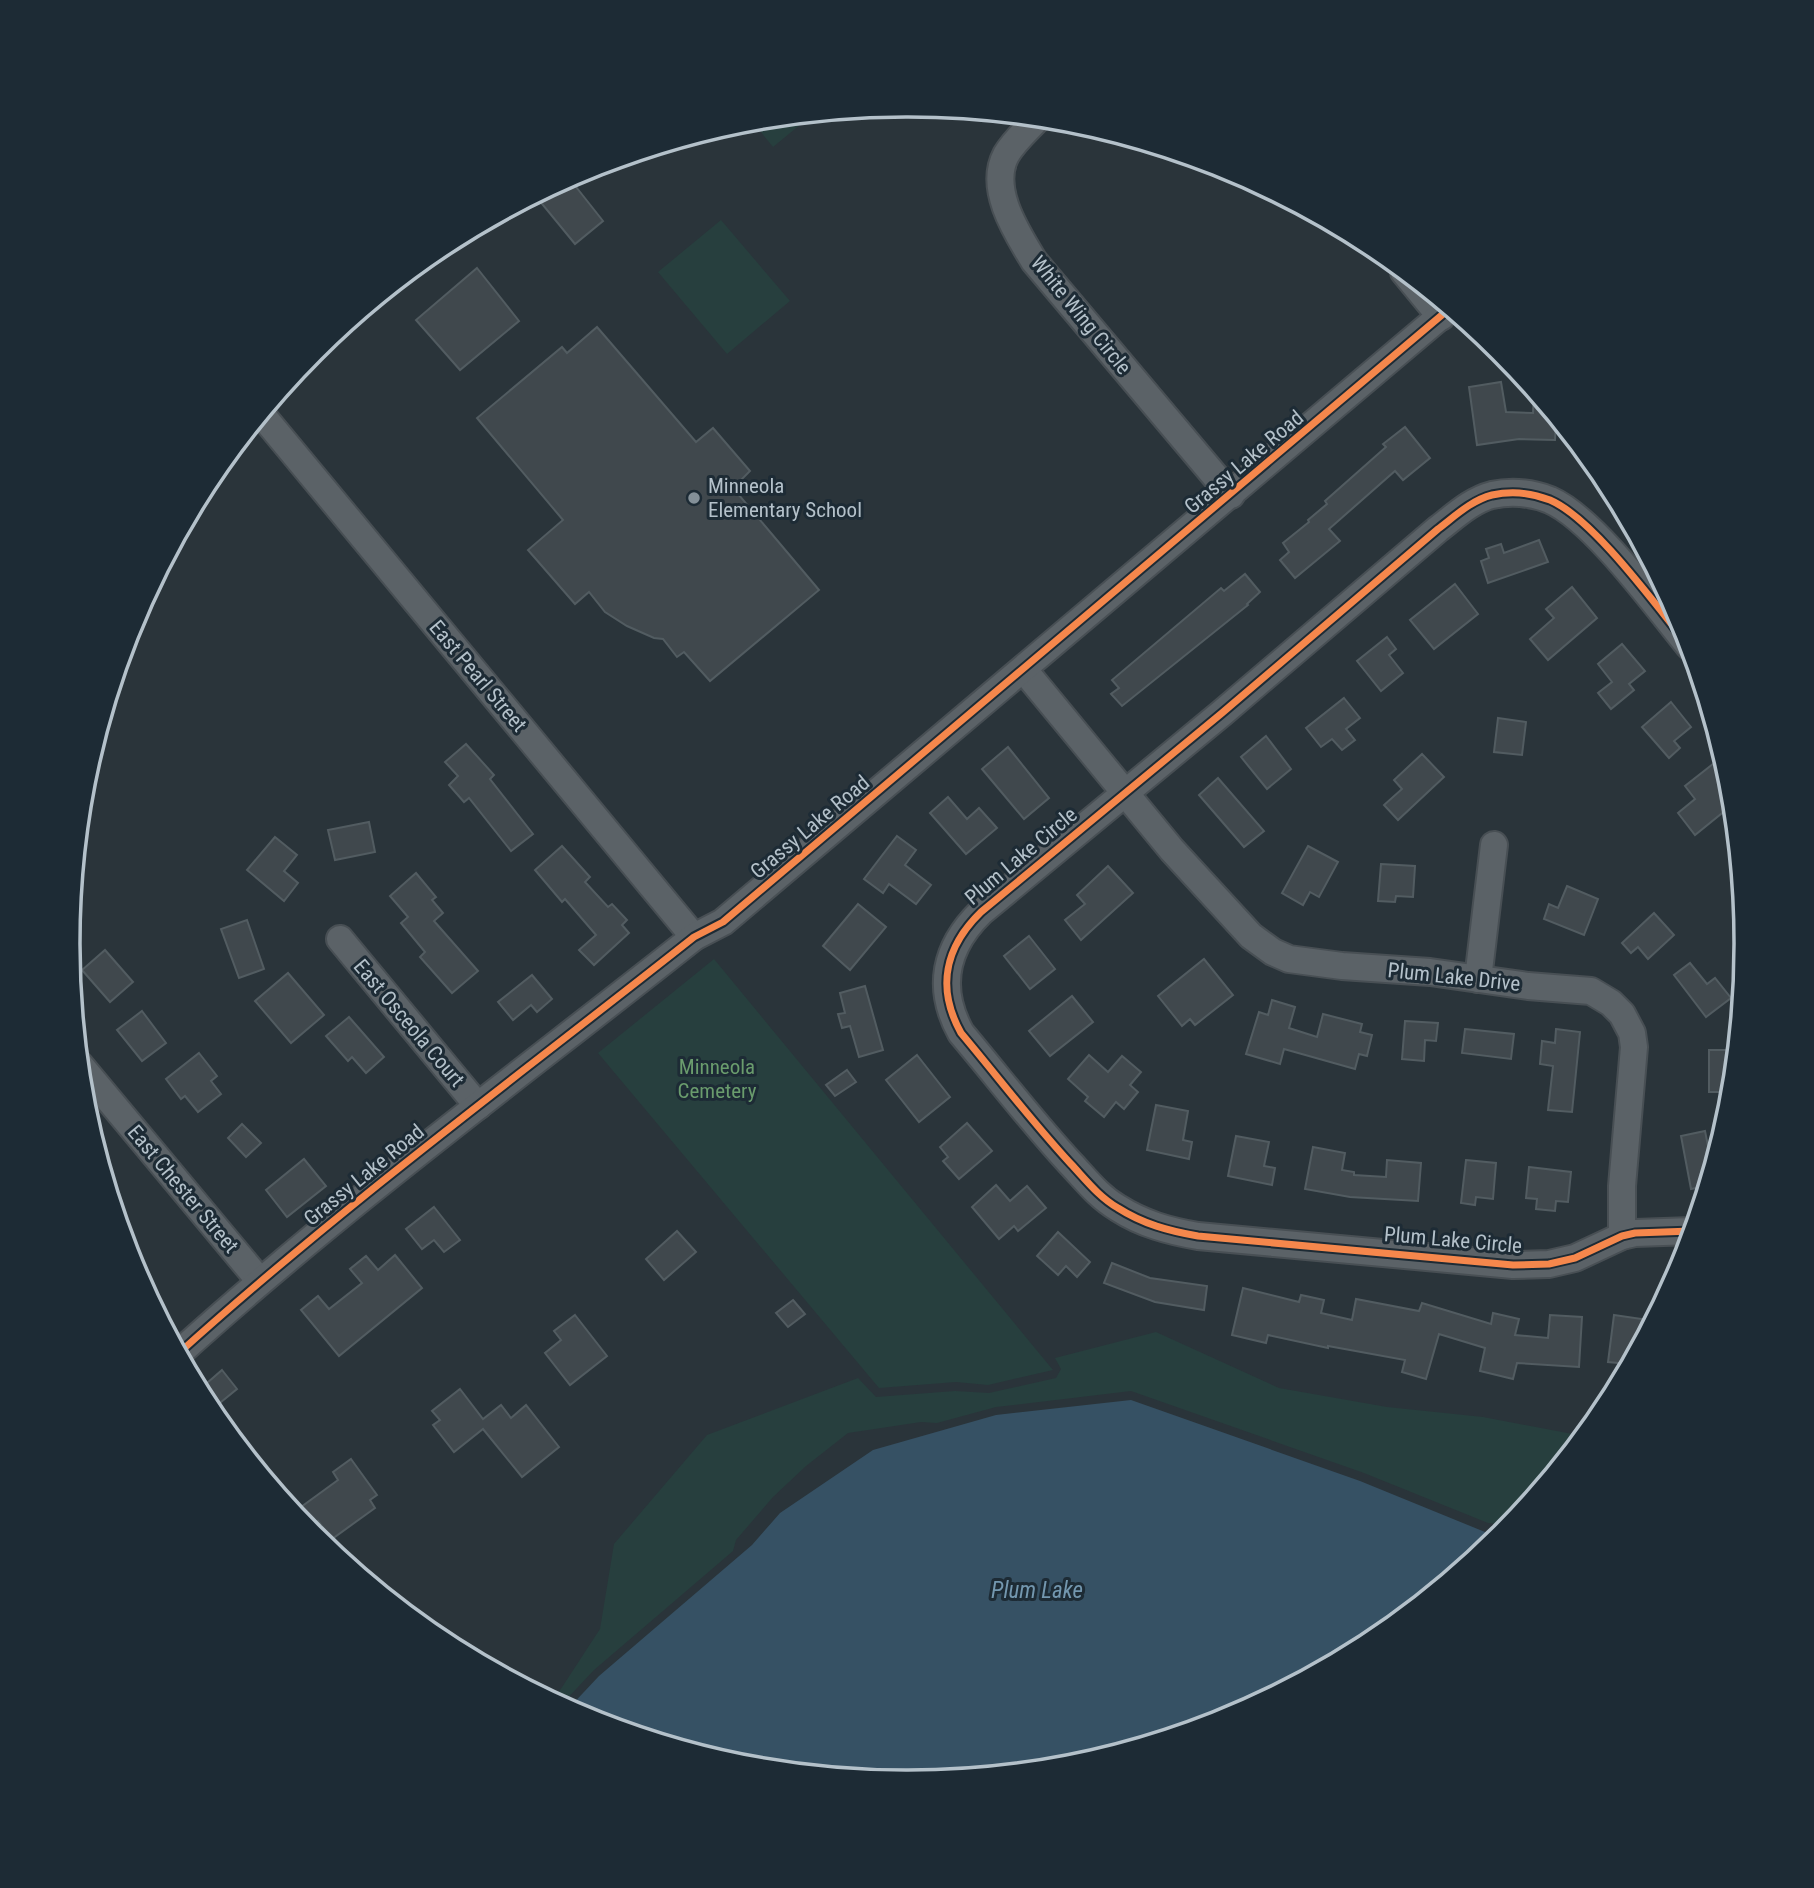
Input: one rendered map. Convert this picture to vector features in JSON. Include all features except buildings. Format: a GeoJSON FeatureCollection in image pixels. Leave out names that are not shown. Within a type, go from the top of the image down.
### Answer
{"type":"FeatureCollection","features":[{"type":"Feature","properties":{"kind":"street","name":"White Wing Circle"},"geometry":{"type":"LineString","coordinates":[[1029,127],[1013,144],[1004,158],[1001,170],[1002,191],[1013,227],[1034,261],[1231,495]]}},
{"type":"Feature","properties":{"kind":"street","name":"Grassy Lake Road"},"geometry":{"type":"LineString","coordinates":[[186,1347],[259,1280],[478,1106],[694,937],[723,922],[1443,315]]}},
{"type":"Feature","properties":{"kind":"street","name":"East Pearl Street"},"geometry":{"type":"LineString","coordinates":[[267,421],[694,937]]}},
{"type":"Feature","properties":{"kind":"street","name":"Plum Lake Circle"},"geometry":{"type":"LineString","coordinates":[[1668,621],[1591,530],[1551,500],[1526,493],[1490,496],[1470,505],[1438,529],[964,929],[950,959],[947,979],[948,999],[961,1033],[1059,1151],[1098,1194],[1116,1208],[1170,1231],[1198,1236],[1513,1265],[1549,1264],[1575,1258],[1622,1236],[1682,1231]]}},
{"type":"Feature","properties":{"kind":"street"},"geometry":{"type":"LineString","coordinates":[[1024,670],[1124,793]]}},
{"type":"Feature","properties":{"kind":"street","name":"Plum Lake Drive"},"geometry":{"type":"LineString","coordinates":[[1124,793],[1251,936],[1273,952],[1289,958],[1342,966],[1430,972],[1591,991],[1611,1003],[1622,1014],[1632,1032],[1634,1047],[1622,1186],[1622,1236]]}},
{"type":"Feature","properties":{"kind":"street"},"geometry":{"type":"LineString","coordinates":[[1478,979],[1493,845]]}},
{"type":"Feature","properties":{"kind":"street","name":"East Osceola Court"},"geometry":{"type":"LineString","coordinates":[[340,939],[478,1106]]}},
{"type":"Feature","properties":{"kind":"street","name":"East Chester Street"},"geometry":{"type":"LineString","coordinates":[[92,1080],[259,1280]]}},
{"type":"Feature","properties":{"kind":"green space"},"geometry":{"type":"Polygon","coordinates":[[[800,125],[773,147],[760,131],[800,125]]]}},
{"type":"Feature","properties":{"kind":"green space"},"geometry":{"type":"Polygon","coordinates":[[[721,220],[790,301],[727,354],[658,272],[721,220]]]}},
{"type":"Feature","properties":{"kind":"green space","name":"Minneola Cemetery"},"geometry":{"type":"Polygon","coordinates":[[[714,959],[1053,1370],[988,1385],[956,1382],[879,1388],[598,1053],[714,959]]]}},
{"type":"Feature","properties":{"kind":"green space"},"geometry":{"type":"Polygon","coordinates":[[[1156,1332],[1279,1388],[1387,1407],[1483,1417],[1572,1434],[1528,1489],[1495,1524],[1364,1473],[1131,1391],[996,1407],[937,1423],[921,1422],[848,1433],[806,1466],[773,1497],[736,1540],[733,1551],[594,1670],[568,1697],[558,1693],[600,1629],[614,1544],[707,1435],[858,1378],[876,1397],[955,1391],[989,1393],[1056,1378],[1061,1369],[1055,1358],[1156,1332]]]}},
{"type":"Feature","properties":{"kind":"water","name":"Plum Lake"},"geometry":{"type":"Polygon","coordinates":[[[1131,1400],[1360,1481],[1487,1532],[1410,1600],[1320,1660],[1223,1708],[1173,1727],[1068,1755],[961,1769],[853,1769],[746,1755],[693,1742],[641,1727],[576,1701],[599,1676],[752,1545],[780,1513],[873,1450],[996,1415],[1131,1400]]]}},
{"type":"Feature","properties":{"kind":"cycle path"},"geometry":{"type":"LineString","coordinates":[[186,1347],[304,1245],[433,1141],[694,937],[723,922],[1442,315]]}},
{"type":"Feature","properties":{"kind":"cycle path"},"geometry":{"type":"LineString","coordinates":[[1667,618],[1605,544],[1567,510],[1550,500],[1521,493],[1492,495],[1478,501],[1438,529],[1222,713],[981,912],[959,939],[952,954],[947,984],[953,1016],[961,1033],[1043,1132],[1087,1182],[1111,1204],[1156,1226],[1198,1236],[1513,1265],[1549,1264],[1575,1258],[1622,1236],[1635,1233],[1682,1231]]}},
{"type":"Feature","properties":{"kind":"place","name":"Minneola Elementary School"},"geometry":{"type":"Point","coordinates":[694,498]}}]}
